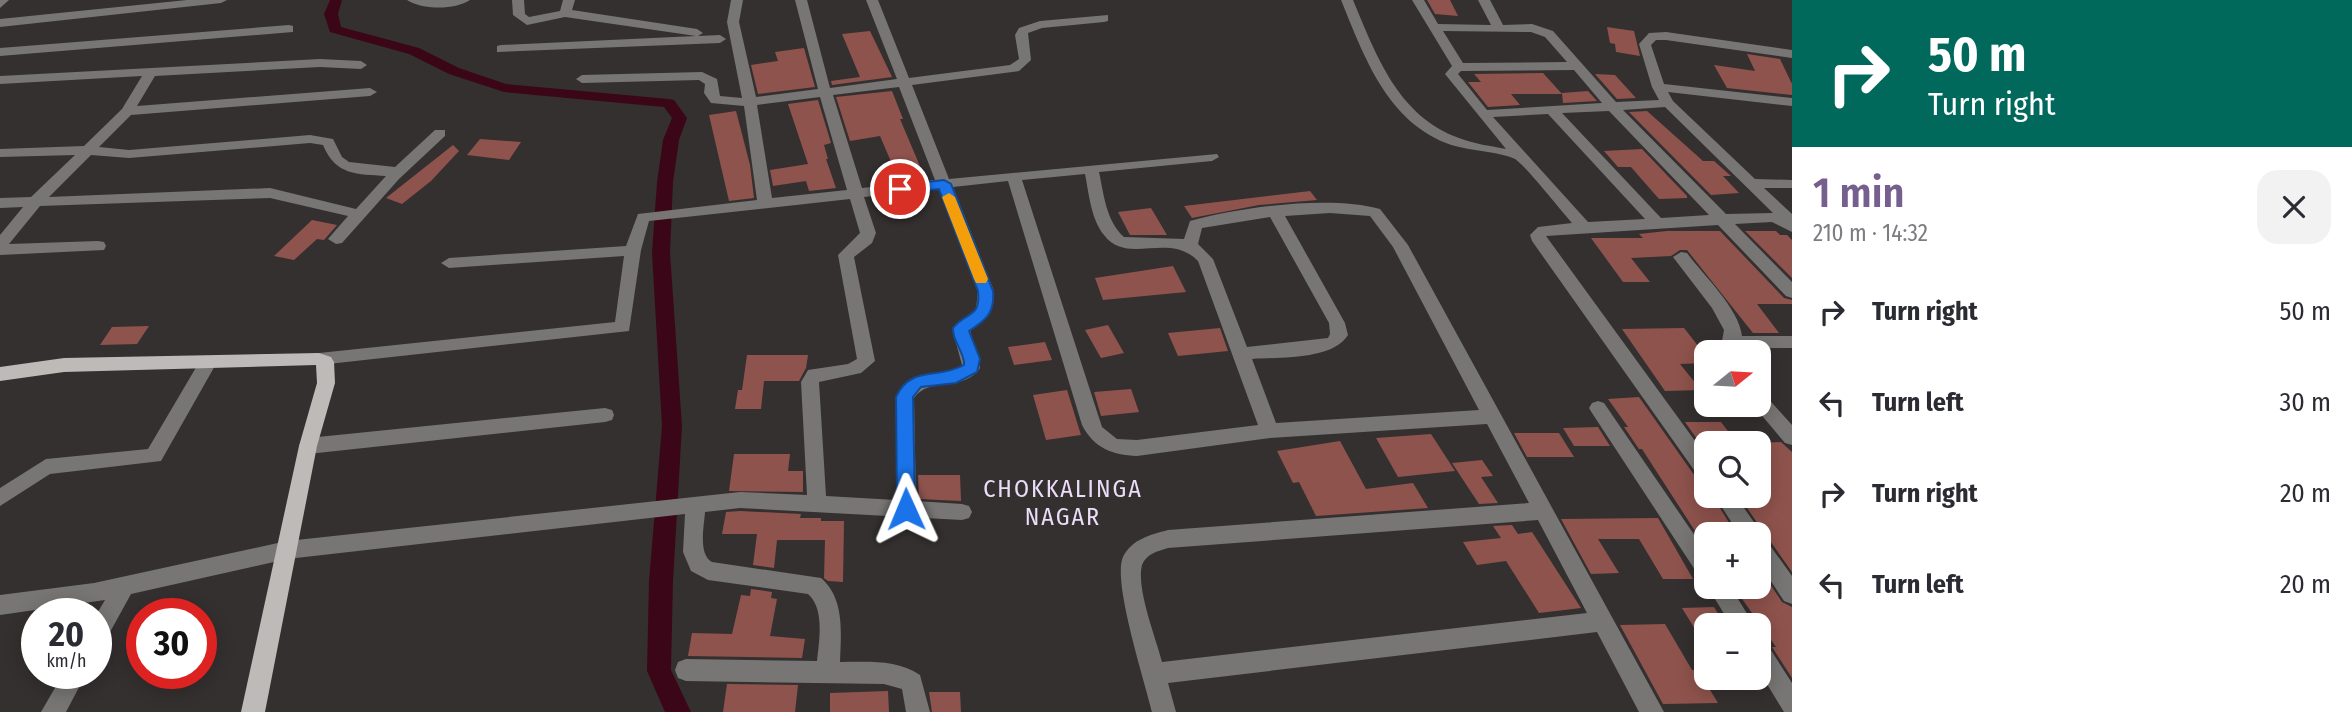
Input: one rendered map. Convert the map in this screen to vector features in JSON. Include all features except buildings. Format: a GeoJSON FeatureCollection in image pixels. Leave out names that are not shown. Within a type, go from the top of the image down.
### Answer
{"type":"FeatureCollection","features":[{"type":"Feature","properties":{"kind":"main road"},"geometry":{"type":"LineString","coordinates":[[0,374],[64,365],[319,359],[325,362],[326,383],[308,446],[253,712]]}},
{"type":"Feature","properties":{"kind":"street"},"geometry":{"type":"LineString","coordinates":[[72,14],[87,0]]}},
{"type":"Feature","properties":{"kind":"street"},"geometry":{"type":"LineString","coordinates":[[0,23],[179,2],[221,0]]}},
{"type":"Feature","properties":{"kind":"street"},"geometry":{"type":"LineString","coordinates":[[413,0],[431,4],[464,0]]}},
{"type":"Feature","properties":{"kind":"street"},"geometry":{"type":"LineString","coordinates":[[518,0],[519,15],[527,21],[565,13],[669,27],[737,42]]}},
{"type":"Feature","properties":{"kind":"street"},"geometry":{"type":"LineString","coordinates":[[565,13],[569,0]]}},
{"type":"Feature","properties":{"kind":"street"},"geometry":{"type":"LineString","coordinates":[[737,0],[733,22],[750,102],[765,204]]}},
{"type":"Feature","properties":{"kind":"street"},"geometry":{"type":"LineString","coordinates":[[801,0],[825,92],[868,233],[866,239],[846,255],[866,361],[850,371],[814,375],[810,382],[817,504]]}},
{"type":"Feature","properties":{"kind":"street"},"geometry":{"type":"LineString","coordinates":[[872,0],[986,291],[986,310],[961,328],[961,335],[972,359],[971,368],[956,377],[917,382],[909,388],[905,397],[906,509]]}},
{"type":"Feature","properties":{"kind":"street"},"geometry":{"type":"LineString","coordinates":[[1347,0],[1379,75],[1409,114],[1425,128],[1452,141],[1521,156]]}},
{"type":"Feature","properties":{"kind":"street"},"geometry":{"type":"LineString","coordinates":[[1418,0],[1459,67]]}},
{"type":"Feature","properties":{"kind":"street"},"geometry":{"type":"LineString","coordinates":[[1484,0],[1499,29]]}},
{"type":"Feature","properties":{"kind":"street"},"geometry":{"type":"LineString","coordinates":[[582,79],[702,76],[712,82],[711,93],[716,100],[750,102],[1014,68],[1025,60],[1021,36],[1023,31],[1040,25],[1104,18]]}},
{"type":"Feature","properties":{"kind":"street"},"geometry":{"type":"LineString","coordinates":[[1434,27],[1532,28],[1545,31],[1555,39],[1575,66],[1614,108],[1792,292]]}},
{"type":"Feature","properties":{"kind":"street"},"geometry":{"type":"LineString","coordinates":[[0,52],[289,29]]}},
{"type":"Feature","properties":{"kind":"street"},"geometry":{"type":"LineString","coordinates":[[1792,54],[1653,36],[1645,44],[1659,87],[1668,103],[1792,225]]}},
{"type":"Feature","properties":{"kind":"street"},"geometry":{"type":"LineString","coordinates":[[501,49],[720,39]]}},
{"type":"Feature","properties":{"kind":"street"},"geometry":{"type":"LineString","coordinates":[[0,80],[320,63],[361,65]]}},
{"type":"Feature","properties":{"kind":"street"},"geometry":{"type":"LineString","coordinates":[[1575,66],[1459,67],[1453,70],[1451,75],[1585,228]]}},
{"type":"Feature","properties":{"kind":"street"},"geometry":{"type":"LineString","coordinates":[[0,247],[35,202],[127,111],[151,72]]}},
{"type":"Feature","properties":{"kind":"street"},"geometry":{"type":"LineString","coordinates":[[1659,87],[1792,102]]}},
{"type":"Feature","properties":{"kind":"street"},"geometry":{"type":"LineString","coordinates":[[127,111],[370,92]]}},
{"type":"Feature","properties":{"kind":"street"},"geometry":{"type":"LineString","coordinates":[[1483,114],[1668,103]]}},
{"type":"Feature","properties":{"kind":"street"},"geometry":{"type":"LineString","coordinates":[[1552,111],[1658,224]]}},
{"type":"Feature","properties":{"kind":"street"},"geometry":{"type":"LineString","coordinates":[[336,239],[398,172],[440,133]]}},
{"type":"Feature","properties":{"kind":"street"},"geometry":{"type":"LineString","coordinates":[[0,153],[85,150],[129,154],[310,139],[328,142],[335,158],[342,164],[358,169],[398,172]]}},
{"type":"Feature","properties":{"kind":"street"},"geometry":{"type":"LineString","coordinates":[[319,359],[623,327],[633,250],[643,218],[1014,176],[1212,158]]}},
{"type":"Feature","properties":{"kind":"street"},"geometry":{"type":"LineString","coordinates":[[1091,169],[1107,226],[1119,241],[1129,244],[1177,241],[1198,248],[1205,259],[1270,431]]}},
{"type":"Feature","properties":{"kind":"street"},"geometry":{"type":"LineString","coordinates":[[1014,176],[1091,425],[1098,438],[1119,448],[1137,448],[1270,431],[1492,416]]}},
{"type":"Feature","properties":{"kind":"street"},"geometry":{"type":"LineString","coordinates":[[1751,183],[1792,184]]}},
{"type":"Feature","properties":{"kind":"street"},"geometry":{"type":"LineString","coordinates":[[0,203],[270,193],[358,214]]}},
{"type":"Feature","properties":{"kind":"street"},"geometry":{"type":"LineString","coordinates":[[1189,243],[1195,224],[1274,210],[1342,207],[1375,212],[1400,245],[1541,511],[1652,712]]}},
{"type":"Feature","properties":{"kind":"street"},"geometry":{"type":"LineString","coordinates":[[1241,354],[1325,346],[1334,342],[1339,335],[1337,323],[1274,210]]}},
{"type":"Feature","properties":{"kind":"street"},"geometry":{"type":"LineString","coordinates":[[1694,454],[1539,241],[1538,235],[1543,231],[1766,217],[1792,225]]}},
{"type":"Feature","properties":{"kind":"street"},"geometry":{"type":"LineString","coordinates":[[0,247],[98,246]]}},
{"type":"Feature","properties":{"kind":"street"},"geometry":{"type":"LineString","coordinates":[[449,263],[596,256],[633,250]]}},
{"type":"Feature","properties":{"kind":"street"},"geometry":{"type":"LineString","coordinates":[[1681,257],[1727,318],[1733,330],[1732,340]]}},
{"type":"Feature","properties":{"kind":"street"},"geometry":{"type":"LineString","coordinates":[[1771,344],[1792,342]]}},
{"type":"Feature","properties":{"kind":"street"},"geometry":{"type":"LineString","coordinates":[[0,498],[46,467],[154,456],[207,363]]}},
{"type":"Feature","properties":{"kind":"street"},"geometry":{"type":"LineString","coordinates":[[1598,408],[1694,551]]}},
{"type":"Feature","properties":{"kind":"street"},"geometry":{"type":"LineString","coordinates":[[1771,414],[1792,438]]}},
{"type":"Feature","properties":{"kind":"street"},"geometry":{"type":"LineString","coordinates":[[308,446],[605,415]]}},
{"type":"Feature","properties":{"kind":"street"},"geometry":{"type":"LineString","coordinates":[[0,605],[124,586],[287,551],[740,500],[962,512]]}},
{"type":"Feature","properties":{"kind":"street"},"geometry":{"type":"LineString","coordinates":[[676,507],[698,565],[708,571],[813,585],[821,590],[828,606],[828,672]]}},
{"type":"Feature","properties":{"kind":"street"},"geometry":{"type":"LineString","coordinates":[[1164,712],[1131,586],[1132,561],[1146,545],[1168,539],[1541,511]]}},
{"type":"Feature","properties":{"kind":"street"},"geometry":{"type":"LineString","coordinates":[[1771,563],[1792,594]]}},
{"type":"Feature","properties":{"kind":"street"},"geometry":{"type":"LineString","coordinates":[[112,607],[124,586]]}},
{"type":"Feature","properties":{"kind":"street"},"geometry":{"type":"LineString","coordinates":[[1154,674],[1602,621]]}},
{"type":"Feature","properties":{"kind":"street"},"geometry":{"type":"LineString","coordinates":[[686,670],[902,676],[912,683],[918,712]]}},
{"type":"Feature","properties":{"kind":"street"},"geometry":{"type":"LineString","coordinates":[[1771,670],[1792,704]]}},
{"type":"Feature","properties":{"kind":"street"},"geometry":{"type":"LineString","coordinates":[[53,712],[66,689]]}},
{"type":"Feature","properties":{"kind":"waterway"},"geometry":{"type":"LineString","coordinates":[[336,0],[331,14],[335,29],[414,51],[454,71],[504,88],[669,103],[680,118],[671,140],[665,182],[661,253],[672,426],[661,581],[659,671],[678,712]]}},
{"type":"Feature","properties":{"kind":"slow traffic"},"geometry":{"type":"LineString","coordinates":[[949,197],[981,279]]}},
{"type":"Feature","properties":{"kind":"district","name":"CHOKKALINGA NAGAR"},"geometry":{"type":"Point","coordinates":[1063,503]}},
{"type":"Feature","properties":{"kind":"route"},"geometry":{"type":"LineString","coordinates":[[900,189],[944,184],[986,291],[987,303],[982,316],[961,328],[961,335],[972,359],[971,368],[956,377],[917,382],[909,388],[905,397],[906,509]]}}]}
